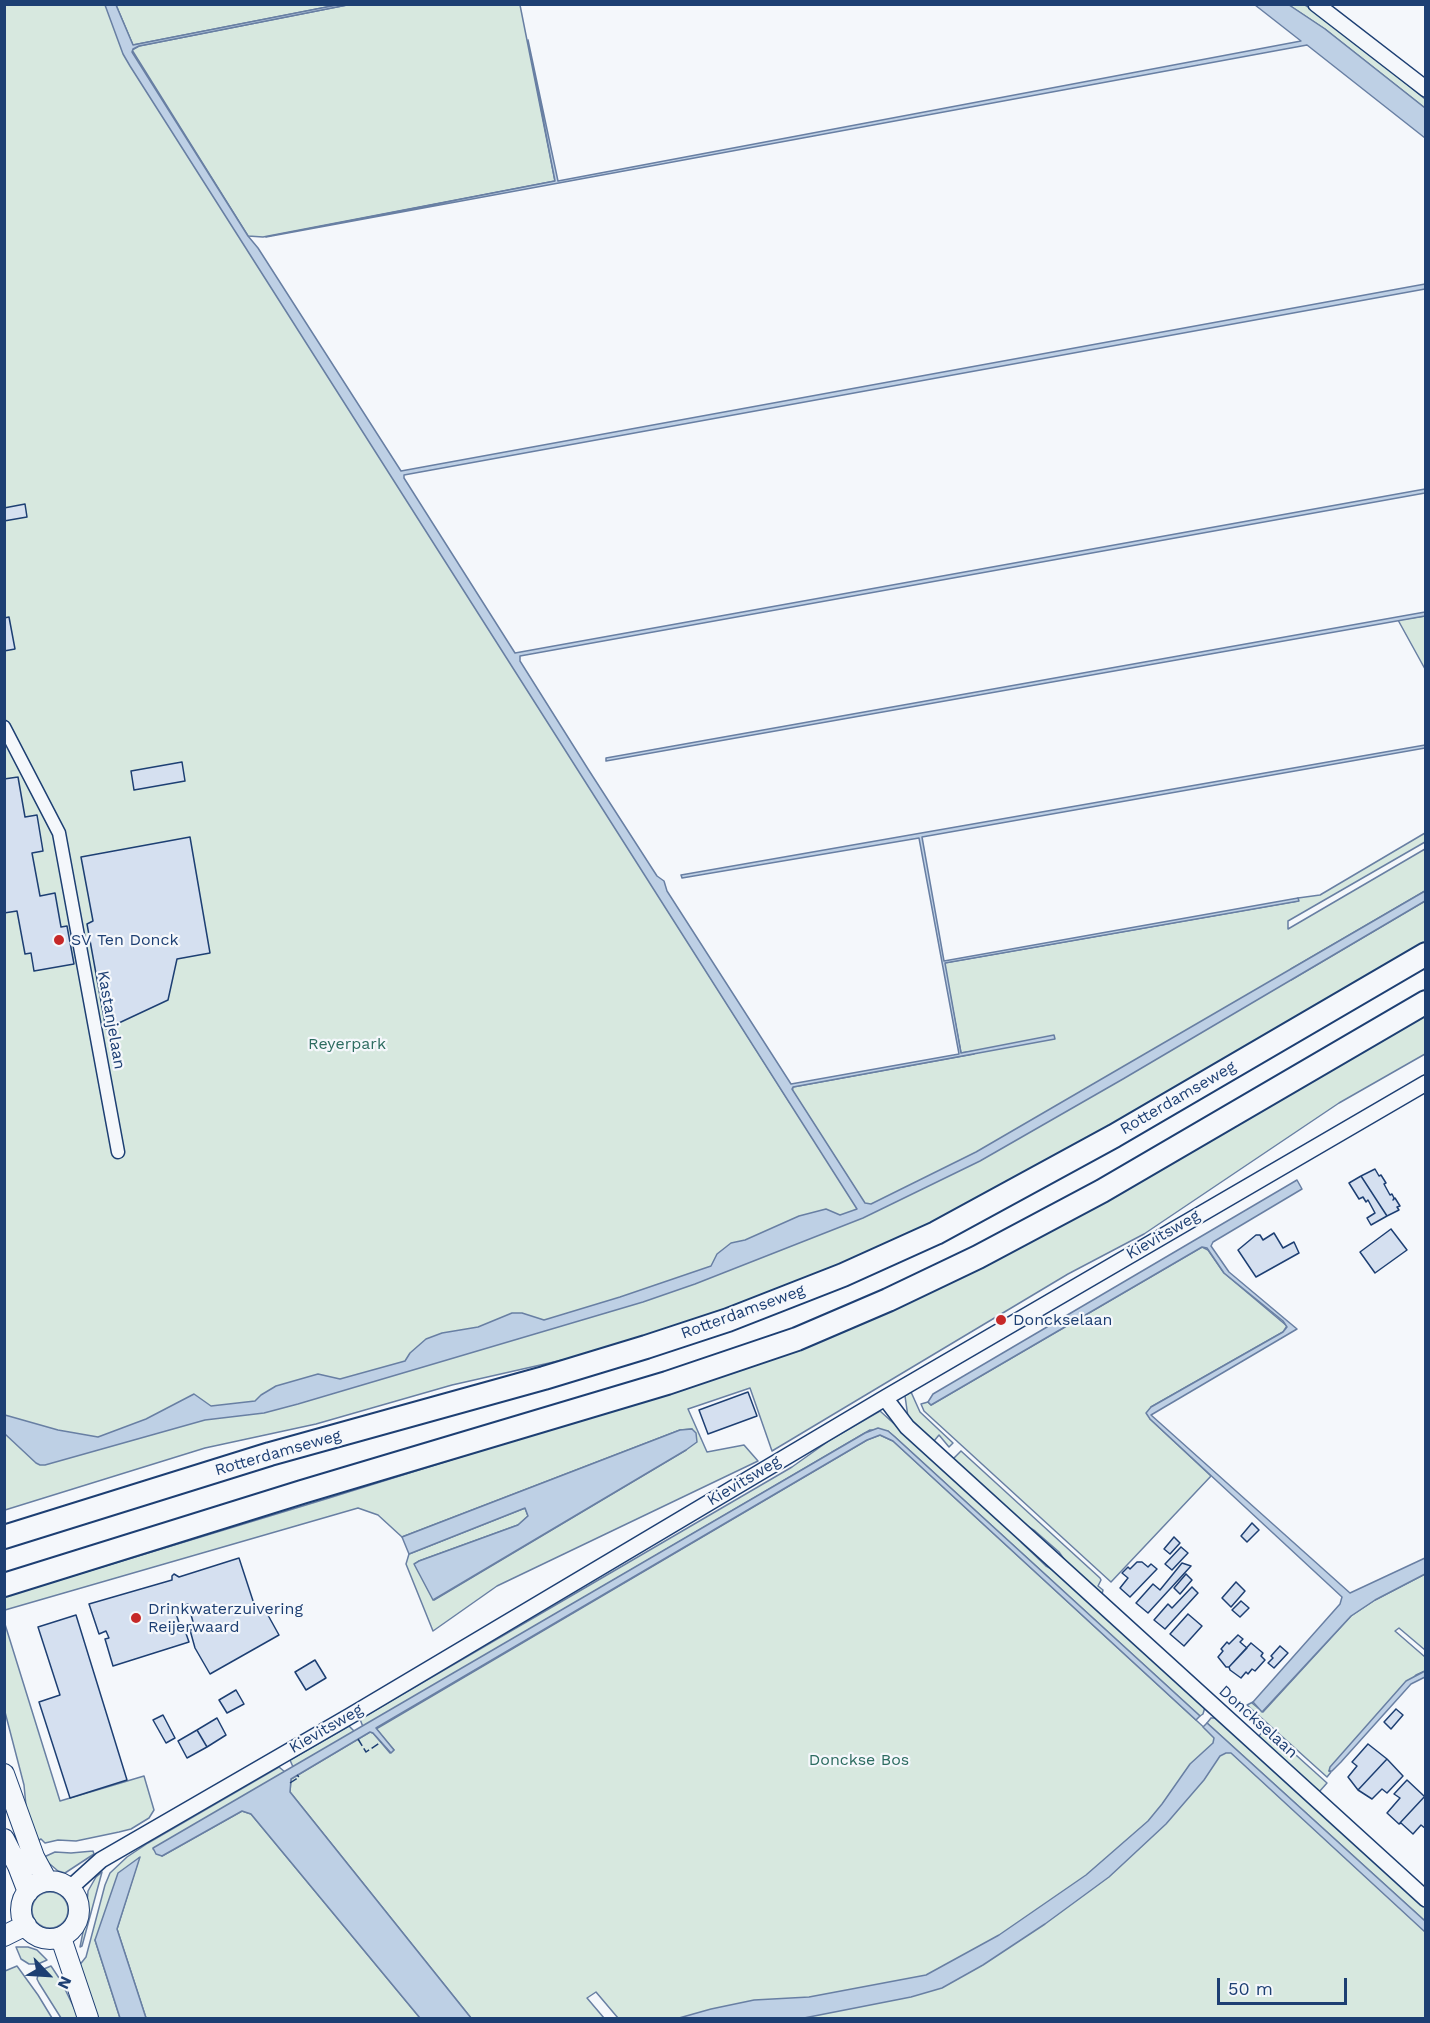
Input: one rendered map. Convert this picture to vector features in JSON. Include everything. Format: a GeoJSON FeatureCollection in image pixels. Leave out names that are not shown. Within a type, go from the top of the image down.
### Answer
{"type":"FeatureCollection","features":[{"type":"Feature","properties":{"kind":"main road","name":"Rotterdamseweg"},"geometry":{"type":"LineString","coordinates":[[4,1537],[270,1454],[544,1378],[646,1347],[728,1320],[843,1275],[936,1233],[1114,1136],[1425,954]]}},
{"type":"Feature","properties":{"kind":"main road"},"geometry":{"type":"LineString","coordinates":[[4,1585],[291,1495],[667,1383],[797,1339],[888,1300],[1009,1241],[1102,1191],[1425,1002]]}},
{"type":"Feature","properties":{"kind":"street"},"geometry":{"type":"LineString","coordinates":[[1316,4],[1425,90]]}},
{"type":"Feature","properties":{"kind":"street","name":"Kastanjelaan"},"geometry":{"type":"LineString","coordinates":[[4,727],[59,833],[118,1152]]}},
{"type":"Feature","properties":{"kind":"street","name":"Kievitsweg"},"geometry":{"type":"LineString","coordinates":[[69,1889],[101,1860],[350,1716],[885,1398],[1425,1083]]}},
{"type":"Feature","properties":{"kind":"street","name":"Donckselaan"},"geometry":{"type":"LineString","coordinates":[[885,1398],[907,1427],[1425,1899]]}},
{"type":"Feature","properties":{"kind":"street"},"geometry":{"type":"LineString","coordinates":[[4,1774],[34,1857],[47,1881]]}},
{"type":"Feature","properties":{"kind":"street"},"geometry":{"type":"LineString","coordinates":[[4,1839],[28,1892]]}},
{"type":"Feature","properties":{"kind":"street"},"geometry":{"type":"LineString","coordinates":[[47,1881],[59,1883],[69,1889],[74,1893],[79,1905],[78,1917],[72,1929],[61,1938],[42,1938],[33,1933],[26,1925],[21,1908],[28,1892],[47,1881]]}},
{"type":"Feature","properties":{"kind":"street"},"geometry":{"type":"LineString","coordinates":[[4,1936],[26,1925]]}},
{"type":"Feature","properties":{"kind":"street"},"geometry":{"type":"LineString","coordinates":[[61,1938],[88,2019]]}},
{"type":"Feature","properties":{"kind":"green space","name":"Reyerpark"},"geometry":{"type":"Polygon","coordinates":[[[5,5],[109,5],[130,61],[790,1103],[793,1087],[974,1054],[974,1051],[961,1053],[944,963],[1298,901],[1298,898],[1320,895],[1425,833],[1425,842],[1288,921],[1288,929],[1425,849],[1425,891],[1291,969],[1291,980],[1425,901],[1425,943],[1026,1175],[887,1246],[761,1298],[589,1354],[452,1385],[316,1424],[205,1448],[5,1510],[5,5]]]}},
{"type":"Feature","properties":{"kind":"green space"},"geometry":{"type":"Polygon","coordinates":[[[116,5],[337,5],[133,45],[116,5]]]}},
{"type":"Feature","properties":{"kind":"green space"},"geometry":{"type":"Polygon","coordinates":[[[347,5],[520,5],[555,181],[263,237],[248,236],[132,50],[139,46],[347,5]]]}},
{"type":"Feature","properties":{"kind":"green space"},"geometry":{"type":"Polygon","coordinates":[[[1289,5],[1305,5],[1327,19],[1425,99],[1425,108],[1325,29],[1289,5]]]}},
{"type":"Feature","properties":{"kind":"green space"},"geometry":{"type":"Polygon","coordinates":[[[1425,616],[1425,669],[1398,620],[1425,616]]]}},
{"type":"Feature","properties":{"kind":"green space"},"geometry":{"type":"Polygon","coordinates":[[[1425,1006],[1425,1054],[1339,1103],[1144,1234],[1068,1274],[772,1451],[750,1388],[688,1409],[707,1452],[744,1445],[758,1461],[497,1586],[433,1631],[406,1564],[409,1554],[525,1508],[528,1516],[518,1525],[415,1564],[434,1600],[686,1450],[692,1429],[680,1430],[402,1537],[378,1515],[358,1508],[5,1610],[5,1597],[13,1594],[329,1498],[717,1377],[770,1358],[1425,1006]]]}},
{"type":"Feature","properties":{"kind":"green space"},"geometry":{"type":"Polygon","coordinates":[[[1202,1247],[1208,1250],[1224,1273],[1287,1326],[1283,1332],[1151,1407],[1150,1419],[1211,1476],[1111,1582],[924,1411],[921,1404],[928,1402],[931,1405],[1202,1247]]]}},
{"type":"Feature","properties":{"kind":"green space"},"geometry":{"type":"Polygon","coordinates":[[[911,1392],[920,1412],[953,1443],[949,1447],[939,1435],[934,1441],[908,1417],[905,1396],[911,1392]]]}},
{"type":"Feature","properties":{"kind":"green space"},"geometry":{"type":"Polygon","coordinates":[[[880,1411],[1016,1534],[1046,1566],[1057,1572],[1205,1707],[1203,1714],[1200,1716],[888,1431],[870,1430],[363,1727],[360,1719],[792,1467],[830,1440],[880,1411]]]}},
{"type":"Feature","properties":{"kind":"green space","name":"Donckse Bos"},"geometry":{"type":"Polygon","coordinates":[[[880,1435],[893,1441],[1425,1931],[1425,2018],[618,2018],[596,1992],[587,1998],[604,2018],[471,2018],[290,1792],[291,1779],[370,1732],[390,1753],[394,1750],[376,1729],[867,1440],[880,1435]]]}},
{"type":"Feature","properties":{"kind":"green space"},"geometry":{"type":"Polygon","coordinates":[[[961,1451],[1100,1578],[1098,1586],[1103,1590],[1102,1594],[1066,1562],[1059,1552],[1024,1524],[953,1459],[961,1451]]]}},
{"type":"Feature","properties":{"kind":"green space"},"geometry":{"type":"Polygon","coordinates":[[[1425,1574],[1425,1650],[1399,1628],[1395,1631],[1425,1657],[1425,1671],[1416,1675],[1329,1771],[1331,1772],[1327,1777],[1247,1705],[1253,1702],[1263,1712],[1351,1616],[1375,1600],[1425,1574]]]}},
{"type":"Feature","properties":{"kind":"green space"},"geometry":{"type":"Polygon","coordinates":[[[4,1621],[60,1801],[144,1776],[154,1810],[149,1818],[131,1829],[119,1832],[76,1841],[58,1840],[45,1843],[41,1839],[34,1843],[28,1827],[24,1785],[5,1712],[4,1621]]]}},
{"type":"Feature","properties":{"kind":"green space"},"geometry":{"type":"Polygon","coordinates":[[[1211,1718],[1217,1718],[1425,1907],[1425,1921],[1207,1723],[1211,1718]]]}},
{"type":"Feature","properties":{"kind":"green space"},"geometry":{"type":"Polygon","coordinates":[[[349,1726],[355,1732],[293,1767],[290,1760],[349,1726]]]}},
{"type":"Feature","properties":{"kind":"green space"},"geometry":{"type":"Polygon","coordinates":[[[1266,1728],[1327,1783],[1319,1792],[1258,1737],[1266,1728]]]}},
{"type":"Feature","properties":{"kind":"green space"},"geometry":{"type":"Polygon","coordinates":[[[279,1767],[285,1772],[153,1849],[162,1856],[242,1811],[251,1814],[420,2018],[146,2018],[117,1929],[139,1858],[95,1940],[120,2018],[95,2018],[78,1967],[86,1957],[110,1873],[127,1857],[148,1843],[279,1767]]]}},
{"type":"Feature","properties":{"kind":"green space"},"geometry":{"type":"Polygon","coordinates":[[[93,1851],[94,1854],[65,1873],[58,1871],[44,1859],[55,1852],[93,1851]]]}},
{"type":"Feature","properties":{"kind":"green space"},"geometry":{"type":"Polygon","coordinates":[[[102,1872],[80,1947],[88,1891],[96,1877],[102,1872]]]}},
{"type":"Feature","properties":{"kind":"green space"},"geometry":{"type":"Polygon","coordinates":[[[50,1892],[63,1897],[68,1910],[63,1923],[50,1928],[37,1923],[32,1910],[37,1897],[50,1892]]]}},
{"type":"Feature","properties":{"kind":"green space"},"geometry":{"type":"Polygon","coordinates":[[[16,1947],[37,1950],[47,1960],[38,1964],[29,1964],[21,1959],[16,1947]]]}},
{"type":"Feature","properties":{"kind":"green space"},"geometry":{"type":"Polygon","coordinates":[[[17,1966],[52,2018],[5,2018],[5,1971],[17,1966]]]}},
{"type":"Feature","properties":{"kind":"green space"},"geometry":{"type":"Polygon","coordinates":[[[51,1966],[79,2018],[61,2018],[39,1983],[37,1979],[39,1971],[51,1966]]]}},
{"type":"Feature","properties":{"kind":"water"},"geometry":{"type":"Polygon","coordinates":[[[105,5],[116,5],[133,45],[337,5],[347,5],[139,46],[132,52],[401,471],[1425,284],[1425,289],[404,475],[515,653],[1425,489],[1425,493],[520,656],[520,661],[588,769],[657,876],[664,881],[667,891],[791,1084],[959,1054],[919,838],[682,878],[681,875],[1425,745],[1425,748],[922,837],[944,961],[1298,898],[1299,901],[945,963],[961,1053],[1054,1035],[1055,1039],[793,1087],[792,1089],[865,1203],[871,1204],[976,1152],[1425,891],[1425,901],[980,1161],[863,1218],[643,1302],[298,1404],[264,1413],[205,1420],[45,1465],[36,1463],[5,1434],[5,1415],[58,1430],[98,1437],[146,1419],[194,1394],[211,1406],[255,1401],[276,1386],[318,1374],[340,1379],[405,1361],[410,1353],[426,1339],[442,1333],[478,1327],[512,1313],[522,1313],[544,1320],[620,1297],[711,1266],[717,1254],[731,1243],[745,1240],[799,1216],[826,1209],[840,1215],[857,1209],[130,66],[123,54],[105,5]]]}},
{"type":"Feature","properties":{"kind":"water"},"geometry":{"type":"Polygon","coordinates":[[[1255,5],[1289,5],[1325,29],[1425,108],[1425,138],[1307,45],[266,237],[555,181],[528,40],[558,181],[1301,41],[1255,5]]]}},
{"type":"Feature","properties":{"kind":"water"},"geometry":{"type":"Polygon","coordinates":[[[1425,612],[1425,616],[606,761],[606,758],[1425,612]]]}},
{"type":"Feature","properties":{"kind":"water"},"geometry":{"type":"Polygon","coordinates":[[[1297,1180],[1302,1189],[1213,1242],[1211,1246],[1229,1272],[1297,1329],[1151,1415],[1350,1593],[1425,1558],[1425,1574],[1375,1600],[1351,1616],[1262,1712],[1253,1702],[1340,1604],[1342,1597],[1146,1413],[1151,1407],[1283,1332],[1287,1327],[1283,1321],[1224,1273],[1207,1248],[1202,1247],[931,1405],[928,1402],[933,1394],[1297,1180]]]}},
{"type":"Feature","properties":{"kind":"water"},"geometry":{"type":"Polygon","coordinates":[[[878,1428],[888,1431],[895,1437],[1200,1716],[1196,1720],[893,1441],[880,1435],[867,1440],[376,1728],[394,1750],[391,1753],[370,1732],[291,1779],[290,1792],[471,2018],[420,2018],[251,1814],[242,1811],[162,1856],[156,1854],[153,1848],[865,1433],[878,1428]]]}},
{"type":"Feature","properties":{"kind":"water"},"geometry":{"type":"Polygon","coordinates":[[[692,1429],[696,1433],[697,1442],[686,1450],[433,1600],[414,1564],[518,1525],[528,1516],[525,1508],[409,1554],[402,1537],[680,1430],[692,1429]]]}},
{"type":"Feature","properties":{"kind":"water"},"geometry":{"type":"Polygon","coordinates":[[[1425,1671],[1425,1677],[1411,1684],[1341,1762],[1329,1771],[1330,1767],[1406,1681],[1425,1671]]]}},
{"type":"Feature","properties":{"kind":"water"},"geometry":{"type":"Polygon","coordinates":[[[1207,1723],[1425,1921],[1425,1932],[1231,1753],[1226,1753],[1220,1756],[1204,1780],[1166,1824],[1109,1877],[1045,1924],[983,1965],[942,1988],[911,1997],[804,2018],[679,2018],[754,2000],[809,1997],[926,1975],[999,1935],[1086,1875],[1148,1821],[1190,1764],[1213,1743],[1214,1738],[1203,1727],[1207,1723]]]}},
{"type":"Feature","properties":{"kind":"water"},"geometry":{"type":"Polygon","coordinates":[[[140,1857],[117,1929],[146,2018],[120,2018],[95,1940],[118,1873],[140,1857]]]}},
{"type":"Feature","properties":{"kind":"building"},"geometry":{"type":"Polygon","coordinates":[[[25,504],[27,517],[4,521],[4,508],[25,504]]]}},
{"type":"Feature","properties":{"kind":"building"},"geometry":{"type":"Polygon","coordinates":[[[9,617],[15,649],[4,651],[4,618],[9,617]]]}},
{"type":"Feature","properties":{"kind":"building"},"geometry":{"type":"Polygon","coordinates":[[[182,762],[185,781],[134,790],[131,771],[182,762]]]}},
{"type":"Feature","properties":{"kind":"building"},"geometry":{"type":"Polygon","coordinates":[[[18,777],[25,817],[37,815],[43,851],[32,853],[40,896],[55,893],[61,927],[67,926],[74,964],[34,971],[31,953],[25,954],[17,911],[4,913],[4,779],[18,777]]]}},
{"type":"Feature","properties":{"kind":"building"},"geometry":{"type":"Polygon","coordinates":[[[190,837],[210,953],[177,959],[168,1000],[106,1029],[87,924],[93,921],[81,857],[190,837]]]}},
{"type":"Feature","properties":{"kind":"building"},"geometry":{"type":"Polygon","coordinates":[[[1375,1169],[1386,1183],[1384,1184],[1390,1195],[1392,1194],[1393,1200],[1395,1198],[1400,1206],[1397,1207],[1399,1210],[1387,1216],[1361,1176],[1375,1169]]]}},
{"type":"Feature","properties":{"kind":"building"},"geometry":{"type":"Polygon","coordinates":[[[1361,1176],[1387,1216],[1371,1225],[1367,1218],[1375,1213],[1368,1200],[1366,1202],[1363,1197],[1359,1199],[1349,1183],[1361,1176]]]}},
{"type":"Feature","properties":{"kind":"building"},"geometry":{"type":"Polygon","coordinates":[[[1391,1229],[1407,1250],[1375,1273],[1360,1252],[1391,1229]]]}},
{"type":"Feature","properties":{"kind":"building"},"geometry":{"type":"Polygon","coordinates":[[[1274,1233],[1283,1248],[1294,1242],[1299,1253],[1256,1277],[1238,1250],[1256,1235],[1260,1235],[1263,1240],[1274,1233]]]}},
{"type":"Feature","properties":{"kind":"building"},"geometry":{"type":"Polygon","coordinates":[[[748,1392],[757,1416],[708,1434],[699,1410],[748,1392]]]}},
{"type":"Feature","properties":{"kind":"building"},"geometry":{"type":"Polygon","coordinates":[[[1252,1523],[1259,1530],[1247,1542],[1241,1536],[1252,1523]]]}},
{"type":"Feature","properties":{"kind":"building"},"geometry":{"type":"Polygon","coordinates":[[[1174,1537],[1180,1543],[1170,1554],[1164,1549],[1174,1537]]]}},
{"type":"Feature","properties":{"kind":"building"},"geometry":{"type":"Polygon","coordinates":[[[1181,1547],[1188,1553],[1172,1570],[1165,1564],[1181,1547]]]}},
{"type":"Feature","properties":{"kind":"building","name":"Drinkwaterzuivering Reijerwaard"},"geometry":{"type":"Polygon","coordinates":[[[239,1558],[256,1610],[264,1608],[279,1635],[210,1674],[195,1648],[190,1630],[195,1629],[188,1604],[175,1610],[180,1626],[183,1625],[189,1642],[113,1666],[105,1639],[109,1638],[106,1631],[99,1634],[89,1604],[172,1580],[174,1574],[179,1577],[239,1558]]]}},
{"type":"Feature","properties":{"kind":"building"},"geometry":{"type":"Polygon","coordinates":[[[1137,1562],[1142,1562],[1148,1567],[1151,1564],[1157,1569],[1130,1597],[1120,1588],[1128,1578],[1122,1573],[1137,1562]]]}},
{"type":"Feature","properties":{"kind":"building"},"geometry":{"type":"Polygon","coordinates":[[[1182,1563],[1191,1566],[1148,1613],[1136,1603],[1153,1584],[1160,1590],[1182,1563]]]}},
{"type":"Feature","properties":{"kind":"building"},"geometry":{"type":"Polygon","coordinates":[[[1186,1574],[1192,1580],[1180,1594],[1174,1588],[1186,1574]]]}},
{"type":"Feature","properties":{"kind":"building"},"geometry":{"type":"Polygon","coordinates":[[[1236,1582],[1245,1591],[1231,1607],[1222,1598],[1236,1582]]]}},
{"type":"Feature","properties":{"kind":"building"},"geometry":{"type":"Polygon","coordinates":[[[1192,1587],[1198,1593],[1165,1629],[1154,1620],[1168,1604],[1172,1608],[1192,1587]]]}},
{"type":"Feature","properties":{"kind":"building"},"geometry":{"type":"Polygon","coordinates":[[[1241,1601],[1249,1608],[1240,1617],[1232,1610],[1241,1601]]]}},
{"type":"Feature","properties":{"kind":"building"},"geometry":{"type":"Polygon","coordinates":[[[1188,1614],[1202,1626],[1184,1646],[1170,1634],[1188,1614]]]}},
{"type":"Feature","properties":{"kind":"building"},"geometry":{"type":"Polygon","coordinates":[[[76,1615],[127,1780],[70,1798],[39,1702],[60,1695],[38,1627],[76,1615]]]}},
{"type":"Feature","properties":{"kind":"building"},"geometry":{"type":"Polygon","coordinates":[[[1238,1635],[1243,1639],[1240,1642],[1247,1648],[1229,1667],[1226,1667],[1218,1657],[1223,1651],[1221,1649],[1238,1635]]]}},
{"type":"Feature","properties":{"kind":"building"},"geometry":{"type":"Polygon","coordinates":[[[1251,1643],[1263,1653],[1261,1656],[1265,1660],[1255,1671],[1252,1669],[1248,1674],[1246,1672],[1241,1678],[1229,1667],[1251,1643]]]}},
{"type":"Feature","properties":{"kind":"building"},"geometry":{"type":"Polygon","coordinates":[[[1280,1646],[1288,1653],[1274,1668],[1268,1663],[1280,1646]]]}},
{"type":"Feature","properties":{"kind":"building"},"geometry":{"type":"Polygon","coordinates":[[[315,1660],[326,1678],[306,1690],[295,1672],[315,1660]]]}},
{"type":"Feature","properties":{"kind":"building"},"geometry":{"type":"Polygon","coordinates":[[[236,1690],[244,1704],[227,1713],[219,1700],[236,1690]]]}},
{"type":"Feature","properties":{"kind":"building"},"geometry":{"type":"Polygon","coordinates":[[[1396,1709],[1403,1715],[1391,1729],[1384,1722],[1396,1709]]]}},
{"type":"Feature","properties":{"kind":"building"},"geometry":{"type":"Polygon","coordinates":[[[163,1715],[175,1738],[166,1743],[153,1720],[163,1715]]]}},
{"type":"Feature","properties":{"kind":"building"},"geometry":{"type":"Polygon","coordinates":[[[217,1718],[226,1735],[207,1747],[197,1730],[217,1718]]]}},
{"type":"Feature","properties":{"kind":"building"},"geometry":{"type":"Polygon","coordinates":[[[197,1730],[207,1747],[187,1758],[178,1741],[197,1730]]]}},
{"type":"Feature","properties":{"kind":"building"},"geometry":{"type":"Polygon","coordinates":[[[1368,1744],[1387,1759],[1358,1790],[1348,1777],[1357,1766],[1352,1762],[1368,1744]]]}},
{"type":"Feature","properties":{"kind":"building"},"geometry":{"type":"Polygon","coordinates":[[[1387,1759],[1403,1776],[1387,1793],[1382,1789],[1372,1799],[1358,1790],[1387,1759]]]}},
{"type":"Feature","properties":{"kind":"building"},"geometry":{"type":"Polygon","coordinates":[[[1407,1780],[1424,1796],[1426,1795],[1399,1824],[1387,1813],[1400,1798],[1394,1794],[1407,1780]]]}},
{"type":"Feature","properties":{"kind":"building"},"geometry":{"type":"Polygon","coordinates":[[[1426,1795],[1426,1829],[1421,1825],[1413,1834],[1401,1823],[1399,1824],[1426,1795]]]}},
{"type":"Feature","properties":{"kind":"fence"},"geometry":{"type":"LineString","coordinates":[[358,1739],[366,1752],[381,1742]]}},
{"type":"Feature","properties":{"kind":"fence"},"geometry":{"type":"LineString","coordinates":[[290,1783],[299,1777],[297,1775]]}},
{"type":"Feature","properties":{"kind":"place","name":"SV Ten Donck"},"geometry":{"type":"Point","coordinates":[59,940]}},
{"type":"Feature","properties":{"kind":"place","name":"Donckselaan"},"geometry":{"type":"Point","coordinates":[1001,1320]}},
{"type":"Feature","properties":{"kind":"place","name":"Drinkwaterzuivering Reijerwaard"},"geometry":{"type":"Point","coordinates":[136,1618]}}]}
